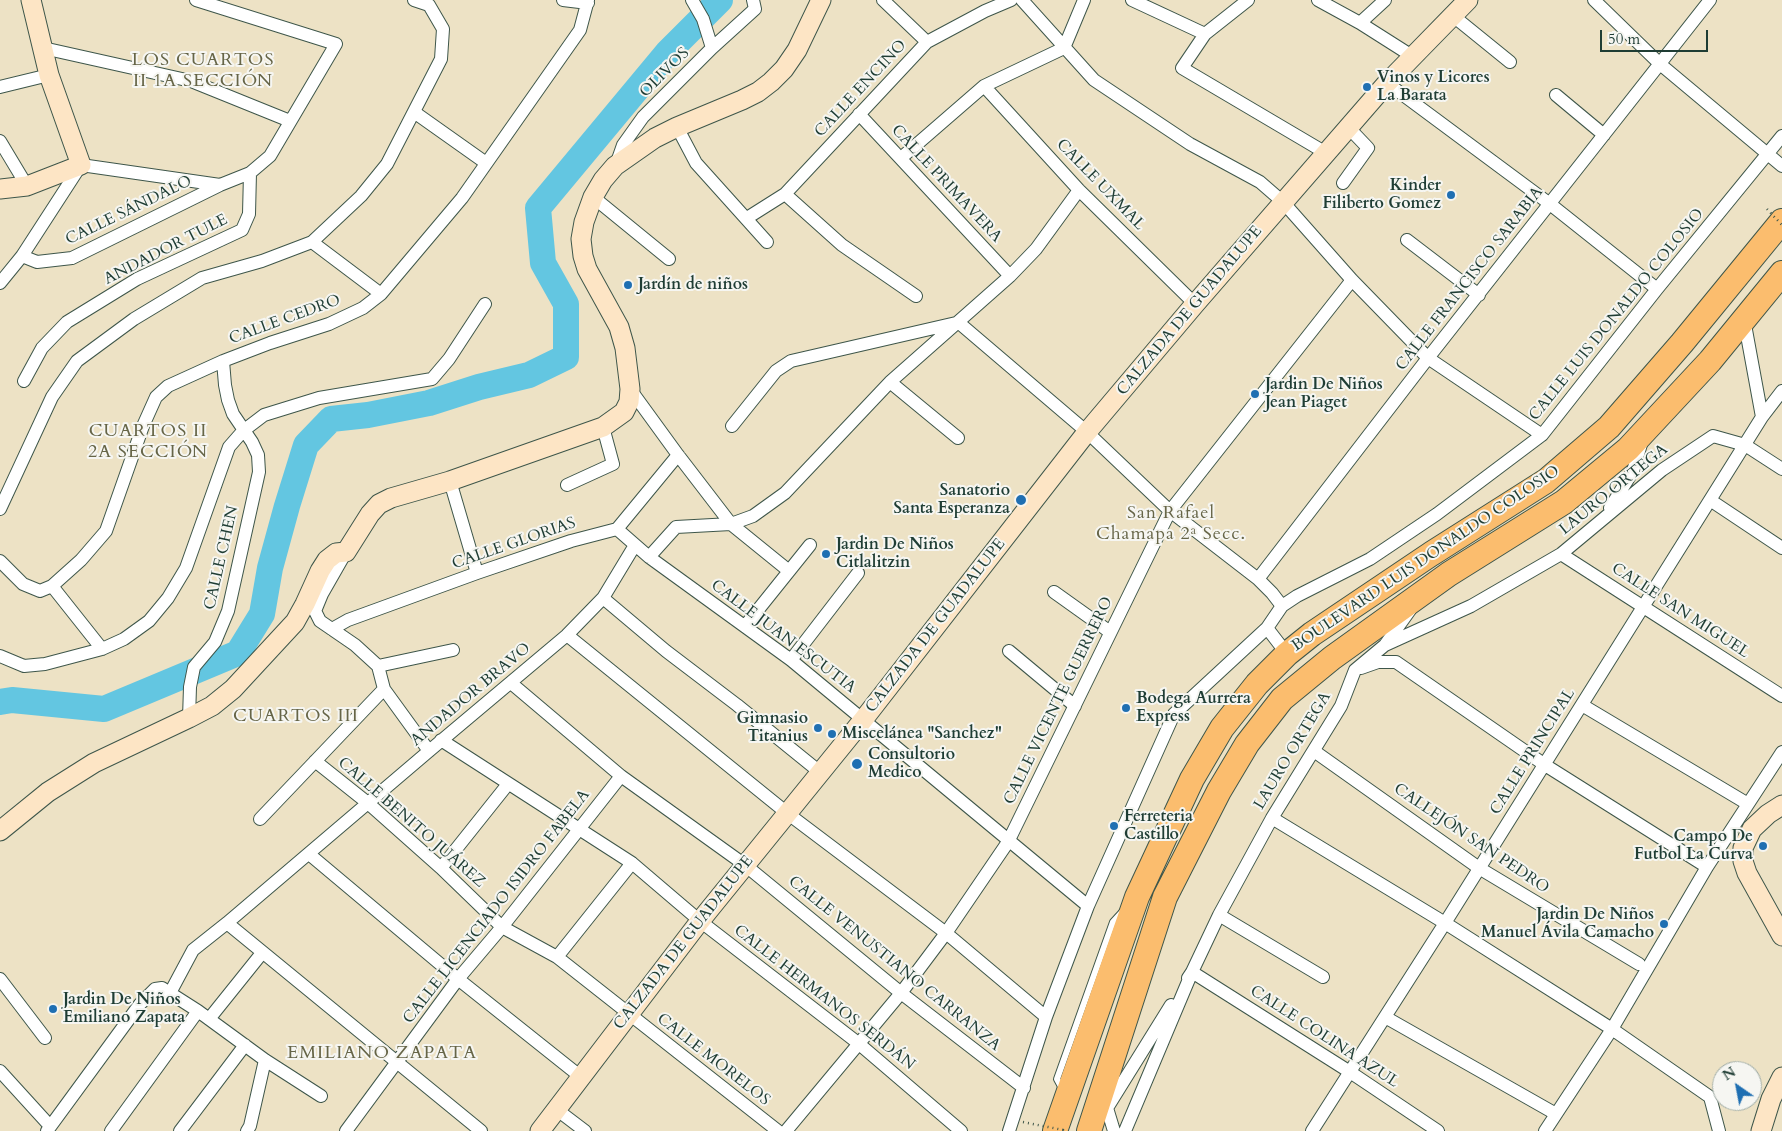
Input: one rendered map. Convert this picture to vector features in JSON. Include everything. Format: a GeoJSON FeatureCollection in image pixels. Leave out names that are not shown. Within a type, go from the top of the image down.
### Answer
{"type":"FeatureCollection","features":[{"type":"Feature","properties":{"kind":"highway","name":"BOULEVARD LUIS DONALDO COLOSIO"},"geometry":{"type":"LineString","coordinates":[[1055,1131],[1137,897],[1192,779],[1222,728],[1257,684],[1287,654],[1312,634],[1415,564],[1546,481],[1609,427],[1682,343],[1775,215]]}},
{"type":"Feature","properties":{"kind":"highway","name":"BOULEVARD LUIS DONALDO COLOSIO"},"geometry":{"type":"LineString","coordinates":[[1095,1127],[1163,917],[1165,897],[1219,791],[1247,744],[1282,699],[1332,658],[1449,574],[1564,502],[1628,449],[1710,361],[1782,273]]}},
{"type":"Feature","properties":{"kind":"street"},"geometry":{"type":"LineString","coordinates":[[31,0],[49,75],[82,165]]}},
{"type":"Feature","properties":{"kind":"street","name":"CALLE SÁNDALO"},"geometry":{"type":"LineString","coordinates":[[22,256],[37,262],[72,258],[250,173],[270,156],[336,44],[196,0]]}},
{"type":"Feature","properties":{"kind":"street"},"geometry":{"type":"LineString","coordinates":[[0,509],[52,397],[78,361],[134,319],[202,278],[262,261],[312,242],[361,196],[387,164],[441,59],[443,29],[429,3],[414,0]]}},
{"type":"Feature","properties":{"kind":"street"},"geometry":{"type":"LineString","coordinates":[[563,0],[588,1]]}},
{"type":"Feature","properties":{"kind":"street","name":"OLIVOS"},"geometry":{"type":"LineString","coordinates":[[616,166],[623,145],[643,117],[712,48],[702,19],[692,0]]}},
{"type":"Feature","properties":{"kind":"street"},"geometry":{"type":"LineString","coordinates":[[712,48],[755,9],[753,0]]}},
{"type":"Feature","properties":{"kind":"street"},"geometry":{"type":"LineString","coordinates":[[429,751],[384,689],[378,666],[355,645],[320,621],[314,611],[322,594],[370,514],[379,504],[391,498],[450,480],[603,427],[624,412],[629,402],[630,389],[624,348],[618,327],[586,269],[581,238],[582,230],[602,180],[616,166],[655,138],[677,126],[742,100],[758,92],[771,82],[784,69],[797,50],[821,0]]}},
{"type":"Feature","properties":{"kind":"street"},"geometry":{"type":"LineString","coordinates":[[883,0],[927,42]]}},
{"type":"Feature","properties":{"kind":"street","name":"CALLE ENCINO"},"geometry":{"type":"LineString","coordinates":[[747,218],[785,194],[927,42],[985,11],[1011,0]]}},
{"type":"Feature","properties":{"kind":"street"},"geometry":{"type":"LineString","coordinates":[[1022,0],[1094,80],[1190,144],[1260,182],[1283,202],[1352,280],[1428,358],[1542,435]]}},
{"type":"Feature","properties":{"kind":"street"},"geometry":{"type":"LineString","coordinates":[[900,158],[984,86],[1064,48],[1084,0]]}},
{"type":"Feature","properties":{"kind":"street"},"geometry":{"type":"LineString","coordinates":[[1248,0],[1205,34],[1182,68],[1326,153]]}},
{"type":"Feature","properties":{"kind":"street"},"geometry":{"type":"LineString","coordinates":[[1360,23],[1385,0]]}},
{"type":"Feature","properties":{"kind":"street","name":"CALZADA DE GUADALUPE"},"geometry":{"type":"LineString","coordinates":[[540,1131],[700,920],[863,720],[1087,432],[1348,127],[1412,56],[1468,0]]}},
{"type":"Feature","properties":{"kind":"street"},"geometry":{"type":"LineString","coordinates":[[1594,0],[1660,64],[1782,166]]}},
{"type":"Feature","properties":{"kind":"street","name":"CALLE FRANCISCO SARABIA"},"geometry":{"type":"LineString","coordinates":[[1258,579],[1428,358],[1710,0]]}},
{"type":"Feature","properties":{"kind":"street","name":"CALLE CEDRO"},"geometry":{"type":"LineString","coordinates":[[52,586],[81,560],[106,531],[143,426],[156,397],[168,386],[223,361],[270,343],[329,324],[363,308],[381,294],[462,198],[580,30],[588,1]]}},
{"type":"Feature","properties":{"kind":"street"},"geometry":{"type":"LineString","coordinates":[[1131,1],[1205,34]]}},
{"type":"Feature","properties":{"kind":"street"},"geometry":{"type":"LineString","coordinates":[[1323,1],[1412,56]]}},
{"type":"Feature","properties":{"kind":"street"},"geometry":{"type":"LineString","coordinates":[[1452,15],[1510,62]]}},
{"type":"Feature","properties":{"kind":"street"},"geometry":{"type":"LineString","coordinates":[[44,48],[191,81],[290,121]]}},
{"type":"Feature","properties":{"kind":"street"},"geometry":{"type":"LineString","coordinates":[[0,87],[49,75]]}},
{"type":"Feature","properties":{"kind":"street"},"geometry":{"type":"LineString","coordinates":[[1387,83],[1550,204],[1658,289]]}},
{"type":"Feature","properties":{"kind":"street","name":"CALLE UXMAL"},"geometry":{"type":"LineString","coordinates":[[984,86],[1079,190],[1195,304]]}},
{"type":"Feature","properties":{"kind":"street"},"geometry":{"type":"LineString","coordinates":[[1556,95],[1604,135]]}},
{"type":"Feature","properties":{"kind":"street"},"geometry":{"type":"LineString","coordinates":[[414,112],[486,163]]}},
{"type":"Feature","properties":{"kind":"street","name":"CALLE PRIMAVERA"},"geometry":{"type":"LineString","coordinates":[[859,114],[1010,276]]}},
{"type":"Feature","properties":{"kind":"street"},"geometry":{"type":"LineString","coordinates":[[677,126],[696,162],[767,242]]}},
{"type":"Feature","properties":{"kind":"street"},"geometry":{"type":"LineString","coordinates":[[1344,183],[1368,148],[1348,127]]}},
{"type":"Feature","properties":{"kind":"street","name":"CALLE LUIS DONALDO COLOSIO"},"geometry":{"type":"LineString","coordinates":[[1282,606],[1378,554],[1437,514],[1542,435],[1782,136]]}},
{"type":"Feature","properties":{"kind":"street"},"geometry":{"type":"LineString","coordinates":[[0,141],[27,186]]}},
{"type":"Feature","properties":{"kind":"street"},"geometry":{"type":"LineString","coordinates":[[0,283],[22,256],[82,165]]}},
{"type":"Feature","properties":{"kind":"street"},"geometry":{"type":"LineString","coordinates":[[0,189],[27,186],[82,165],[220,186]]}},
{"type":"Feature","properties":{"kind":"street","name":"ANDADOR TULE"},"geometry":{"type":"LineString","coordinates":[[24,381],[42,348],[67,322],[137,279],[242,230],[249,214],[250,173]]}},
{"type":"Feature","properties":{"kind":"street"},"geometry":{"type":"LineString","coordinates":[[650,557],[676,527],[731,524],[752,516],[784,493],[890,382],[1010,276],[1036,248],[1079,190]]}},
{"type":"Feature","properties":{"kind":"street"},"geometry":{"type":"LineString","coordinates":[[785,194],[842,245],[916,296]]}},
{"type":"Feature","properties":{"kind":"street"},"geometry":{"type":"LineString","coordinates":[[594,197],[668,259]]}},
{"type":"Feature","properties":{"kind":"street"},"geometry":{"type":"LineString","coordinates":[[1407,240],[1479,295]]}},
{"type":"Feature","properties":{"kind":"street"},"geometry":{"type":"LineString","coordinates":[[312,242],[381,294]]}},
{"type":"Feature","properties":{"kind":"street","name":"CALLE VICENTE GUERRERO"},"geometry":{"type":"LineString","coordinates":[[786,1131],[901,993],[946,933],[1008,842],[1170,511],[1352,280]]}},
{"type":"Feature","properties":{"kind":"street"},"geometry":{"type":"LineString","coordinates":[[0,656],[24,666],[45,664],[102,649],[124,640],[149,621],[168,598],[186,568],[230,447],[243,432],[264,415],[319,398],[432,380],[449,359],[485,304]]}},
{"type":"Feature","properties":{"kind":"street"},"geometry":{"type":"LineString","coordinates":[[1744,319],[1762,417]]}},
{"type":"Feature","properties":{"kind":"street"},"geometry":{"type":"LineString","coordinates":[[732,426],[776,371],[791,361],[958,322]]}},
{"type":"Feature","properties":{"kind":"street"},"geometry":{"type":"LineString","coordinates":[[958,322],[1087,432],[1170,511],[1258,579],[1282,606],[1267,628],[1174,714],[1088,906],[1046,1018],[1009,1131]]}},
{"type":"Feature","properties":{"kind":"street","name":"CALLE CHEN"},"geometry":{"type":"LineString","coordinates":[[189,718],[190,687],[194,667],[215,642],[228,611],[259,472],[258,455],[252,442],[243,432],[233,414],[228,400],[223,361]]}},
{"type":"Feature","properties":{"kind":"street"},"geometry":{"type":"LineString","coordinates":[[890,382],[958,438]]}},
{"type":"Feature","properties":{"kind":"street"},"geometry":{"type":"LineString","coordinates":[[630,389],[731,524],[789,571]]}},
{"type":"Feature","properties":{"kind":"street","name":"CALLE PRINCIPAL"},"geometry":{"type":"LineString","coordinates":[[1312,1131],[1545,765],[1762,417],[1782,391]]}},
{"type":"Feature","properties":{"kind":"street"},"geometry":{"type":"LineString","coordinates":[[567,484],[613,464],[603,427]]}},
{"type":"Feature","properties":{"kind":"street"},"geometry":{"type":"LineString","coordinates":[[1605,517],[1632,471],[1645,431]]}},
{"type":"Feature","properties":{"kind":"street","name":"LAURO ORTEGA"},"geometry":{"type":"LineString","coordinates":[[1124,1131],[1192,972],[1219,915],[1272,818],[1341,706],[1354,670],[1385,645],[1471,606],[1561,554],[1662,470],[1713,436],[1745,445]]}},
{"type":"Feature","properties":{"kind":"street"},"geometry":{"type":"LineString","coordinates":[[1745,445],[1782,469]]}},
{"type":"Feature","properties":{"kind":"street"},"geometry":{"type":"LineString","coordinates":[[617,529],[678,454]]}},
{"type":"Feature","properties":{"kind":"street"},"geometry":{"type":"LineString","coordinates":[[450,480],[477,573]]}},
{"type":"Feature","properties":{"kind":"street"},"geometry":{"type":"LineString","coordinates":[[1710,500],[1782,548]]}},
{"type":"Feature","properties":{"kind":"street","name":"CALLE JUAN ESCUTIA"},"geometry":{"type":"LineString","coordinates":[[617,529],[650,557],[791,660],[1008,842],[1088,906]]}},
{"type":"Feature","properties":{"kind":"street","name":"CALLE GLORIAS"},"geometry":{"type":"LineString","coordinates":[[332,629],[348,620],[477,573],[571,541],[617,529]]}},
{"type":"Feature","properties":{"kind":"street","name":"ANDADOR BRAVO"},"geometry":{"type":"LineString","coordinates":[[170,993],[193,950],[369,804],[441,740],[567,635],[603,598],[635,545]]}},
{"type":"Feature","properties":{"kind":"street"},"geometry":{"type":"LineString","coordinates":[[745,626],[810,545]]}},
{"type":"Feature","properties":{"kind":"street"},"geometry":{"type":"LineString","coordinates":[[0,831],[48,792],[94,763],[212,706],[233,689],[295,622],[320,570],[327,560],[336,553],[346,552]]}},
{"type":"Feature","properties":{"kind":"street","name":"CALLE SAN MIGUEL"},"geometry":{"type":"LineString","coordinates":[[1561,554],[1782,696]]}},
{"type":"Feature","properties":{"kind":"street"},"geometry":{"type":"LineString","coordinates":[[0,561],[23,584],[40,591],[52,586],[102,649]]}},
{"type":"Feature","properties":{"kind":"street"},"geometry":{"type":"LineString","coordinates":[[791,660],[858,572]]}},
{"type":"Feature","properties":{"kind":"street"},"geometry":{"type":"LineString","coordinates":[[1054,592],[1110,632]]}},
{"type":"Feature","properties":{"kind":"street"},"geometry":{"type":"LineString","coordinates":[[1385,645],[1420,595]]}},
{"type":"Feature","properties":{"kind":"street"},"geometry":{"type":"LineString","coordinates":[[603,598],[666,651],[821,772]]}},
{"type":"Feature","properties":{"kind":"street"},"geometry":{"type":"LineString","coordinates":[[1267,628],[1287,654]]}},
{"type":"Feature","properties":{"kind":"street"},"geometry":{"type":"LineString","coordinates":[[567,635],[787,813],[946,933],[1046,1018]]}},
{"type":"Feature","properties":{"kind":"street"},"geometry":{"type":"LineString","coordinates":[[378,666],[453,650]]}},
{"type":"Feature","properties":{"kind":"street"},"geometry":{"type":"LineString","coordinates":[[1009,651],[1075,706]]}},
{"type":"Feature","properties":{"kind":"street"},"geometry":{"type":"LineString","coordinates":[[1354,670],[1378,662],[1396,662],[1545,765],[1707,867]]}},
{"type":"Feature","properties":{"kind":"street","name":"CALLE VENUSTIANO CARRANZA"},"geometry":{"type":"LineString","coordinates":[[511,683],[621,776],[745,865],[901,993],[1024,1088]]}},
{"type":"Feature","properties":{"kind":"street"},"geometry":{"type":"LineString","coordinates":[[260,819],[384,689]]}},
{"type":"Feature","properties":{"kind":"street"},"geometry":{"type":"LineString","coordinates":[[1582,705],[1748,804]]}},
{"type":"Feature","properties":{"kind":"street","name":"CALLE HERMANOS SERDÁN"},"geometry":{"type":"LineString","coordinates":[[441,740],[632,864],[700,920],[858,1043],[961,1131]]}},
{"type":"Feature","properties":{"kind":"street","name":"CALLEJÓN SAN PEDRO"},"geometry":{"type":"LineString","coordinates":[[1314,751],[1480,868],[1639,964]]}},
{"type":"Feature","properties":{"kind":"street"},"geometry":{"type":"LineString","coordinates":[[1545,1131],[1612,1030],[1707,867],[1782,752]]}},
{"type":"Feature","properties":{"kind":"street","name":"CALLE BENITO JUÁREZ"},"geometry":{"type":"LineString","coordinates":[[315,761],[369,804],[441,868],[502,927],[557,957],[628,1015]]}},
{"type":"Feature","properties":{"kind":"street","name":"CALLE LICENCIADO ISIDRO FABELA"},"geometry":{"type":"LineString","coordinates":[[346,1131],[458,980],[621,776]]}},
{"type":"Feature","properties":{"kind":"street"},"geometry":{"type":"LineString","coordinates":[[441,868],[508,784]]}},
{"type":"Feature","properties":{"kind":"street"},"geometry":{"type":"LineString","coordinates":[[1782,805],[1768,814],[1752,829],[1743,848],[1743,861],[1747,873],[1782,936]]}},
{"type":"Feature","properties":{"kind":"street"},"geometry":{"type":"LineString","coordinates":[[1272,818],[1445,923],[1612,1030],[1710,1097],[1717,1129]]}},
{"type":"Feature","properties":{"kind":"street"},"geometry":{"type":"LineString","coordinates":[[1725,839],[1743,848]]}},
{"type":"Feature","properties":{"kind":"street"},"geometry":{"type":"LineString","coordinates":[[309,854],[458,980],[581,1077]]}},
{"type":"Feature","properties":{"kind":"street"},"geometry":{"type":"LineString","coordinates":[[557,957],[632,864]]}},
{"type":"Feature","properties":{"kind":"street"},"geometry":{"type":"LineString","coordinates":[[1219,915],[1323,978]]}},
{"type":"Feature","properties":{"kind":"street"},"geometry":{"type":"LineString","coordinates":[[227,923],[481,1131]]}},
{"type":"Feature","properties":{"kind":"street"},"geometry":{"type":"LineString","coordinates":[[209,1019],[262,953]]}},
{"type":"Feature","properties":{"kind":"street"},"geometry":{"type":"LineString","coordinates":[[1114,1131],[1107,1108],[1192,972]]}},
{"type":"Feature","properties":{"kind":"street","name":"CALLE COLINA AZUL"},"geometry":{"type":"LineString","coordinates":[[1192,972],[1350,1072],[1438,1131]]}},
{"type":"Feature","properties":{"kind":"street"},"geometry":{"type":"LineString","coordinates":[[0,979],[45,1038]]}},
{"type":"Feature","properties":{"kind":"street"},"geometry":{"type":"LineString","coordinates":[[0,1071],[49,1129],[140,1004],[155,989],[162,988],[198,1011],[265,1060],[321,1096]]}},
{"type":"Feature","properties":{"kind":"street"},"geometry":{"type":"LineString","coordinates":[[111,1131],[198,1011]]}},
{"type":"Feature","properties":{"kind":"street","name":"CALLE MORELOS"},"geometry":{"type":"LineString","coordinates":[[628,1015],[778,1131]]}},
{"type":"Feature","properties":{"kind":"street"},"geometry":{"type":"LineString","coordinates":[[1385,1017],[1556,1114]]}},
{"type":"Feature","properties":{"kind":"street"},"geometry":{"type":"LineString","coordinates":[[180,1131],[245,1045]]}},
{"type":"Feature","properties":{"kind":"street"},"geometry":{"type":"LineString","coordinates":[[251,1129],[265,1060]]}},
{"type":"Feature","properties":{"kind":"street"},"geometry":{"type":"LineString","coordinates":[[1761,1131],[1771,1099],[1782,1077]]}},
{"type":"Feature","properties":{"kind":"street"},"geometry":{"type":"LineString","coordinates":[[556,1109],[585,1131]]}},
{"type":"Feature","properties":{"kind":"lane"},"geometry":{"type":"LineString","coordinates":[[1095,1127],[1107,1108],[1116,1081]]}},
{"type":"Feature","properties":{"kind":"path"},"geometry":{"type":"LineString","coordinates":[[1775,215],[1782,225]]}},
{"type":"Feature","properties":{"kind":"path"},"geometry":{"type":"LineString","coordinates":[[1023,1122],[1062,1131]]}},
{"type":"Feature","properties":{"kind":"waterway"},"geometry":{"type":"LineString","coordinates":[[0,702],[12,700],[104,709],[238,653],[262,614],[270,568],[306,445],[331,419],[368,415],[429,403],[479,387],[529,375],[566,357],[566,304],[543,263],[538,208],[667,53],[720,0]]}},
{"type":"Feature","properties":{"kind":"place","name":"Vinos y Licores La Barata"},"geometry":{"type":"Point","coordinates":[1367,87]}},
{"type":"Feature","properties":{"kind":"place","name":"Kinder Filiberto Gomez"},"geometry":{"type":"Point","coordinates":[1451,195]}},
{"type":"Feature","properties":{"kind":"place","name":"Jardín de niños"},"geometry":{"type":"Point","coordinates":[628,285]}},
{"type":"Feature","properties":{"kind":"place","name":"Jardin De Niños Jean Piaget"},"geometry":{"type":"Point","coordinates":[1255,394]}},
{"type":"Feature","properties":{"kind":"place","name":"Sanatorio Santa Esperanza"},"geometry":{"type":"Point","coordinates":[1021,500]}},
{"type":"Feature","properties":{"kind":"place","name":"Jardin De Niños Citlalitzin"},"geometry":{"type":"Point","coordinates":[826,554]}},
{"type":"Feature","properties":{"kind":"place","name":"Bodega Aurrera Express"},"geometry":{"type":"Point","coordinates":[1126,708]}},
{"type":"Feature","properties":{"kind":"place","name":"Gimnasio Titanius"},"geometry":{"type":"Point","coordinates":[818,728]}},
{"type":"Feature","properties":{"kind":"place","name":"Miscelánea \"Sanchez\""},"geometry":{"type":"Point","coordinates":[832,734]}},
{"type":"Feature","properties":{"kind":"place","name":"Consultorio Medico"},"geometry":{"type":"Point","coordinates":[857,764]}},
{"type":"Feature","properties":{"kind":"place","name":"Ferreteria Castillo"},"geometry":{"type":"Point","coordinates":[1114,826]}},
{"type":"Feature","properties":{"kind":"place","name":"Campo De Futbol La Curva"},"geometry":{"type":"Point","coordinates":[1763,846]}},
{"type":"Feature","properties":{"kind":"place","name":"Jardin De Niños Manuel Ávila Camacho"},"geometry":{"type":"Point","coordinates":[1664,924]}},
{"type":"Feature","properties":{"kind":"place","name":"Jardin De Niños Emiliano Zapata"},"geometry":{"type":"Point","coordinates":[53,1009]}},
{"type":"Feature","properties":{"kind":"district","name":"LOS CUARTOS II 1A SECCIÓN"},"geometry":{"type":"Point","coordinates":[203,71]}},
{"type":"Feature","properties":{"kind":"district","name":"CUARTOS II 2A SECCIÓN"},"geometry":{"type":"Point","coordinates":[148,442]}},
{"type":"Feature","properties":{"kind":"district","name":"San Rafael Chamapa 2ª Secc."},"geometry":{"type":"Point","coordinates":[1171,524]}},
{"type":"Feature","properties":{"kind":"district","name":"CUARTOS III"},"geometry":{"type":"Point","coordinates":[296,717]}},
{"type":"Feature","properties":{"kind":"district","name":"EMILIANO ZAPATA"},"geometry":{"type":"Point","coordinates":[382,1054]}}]}
